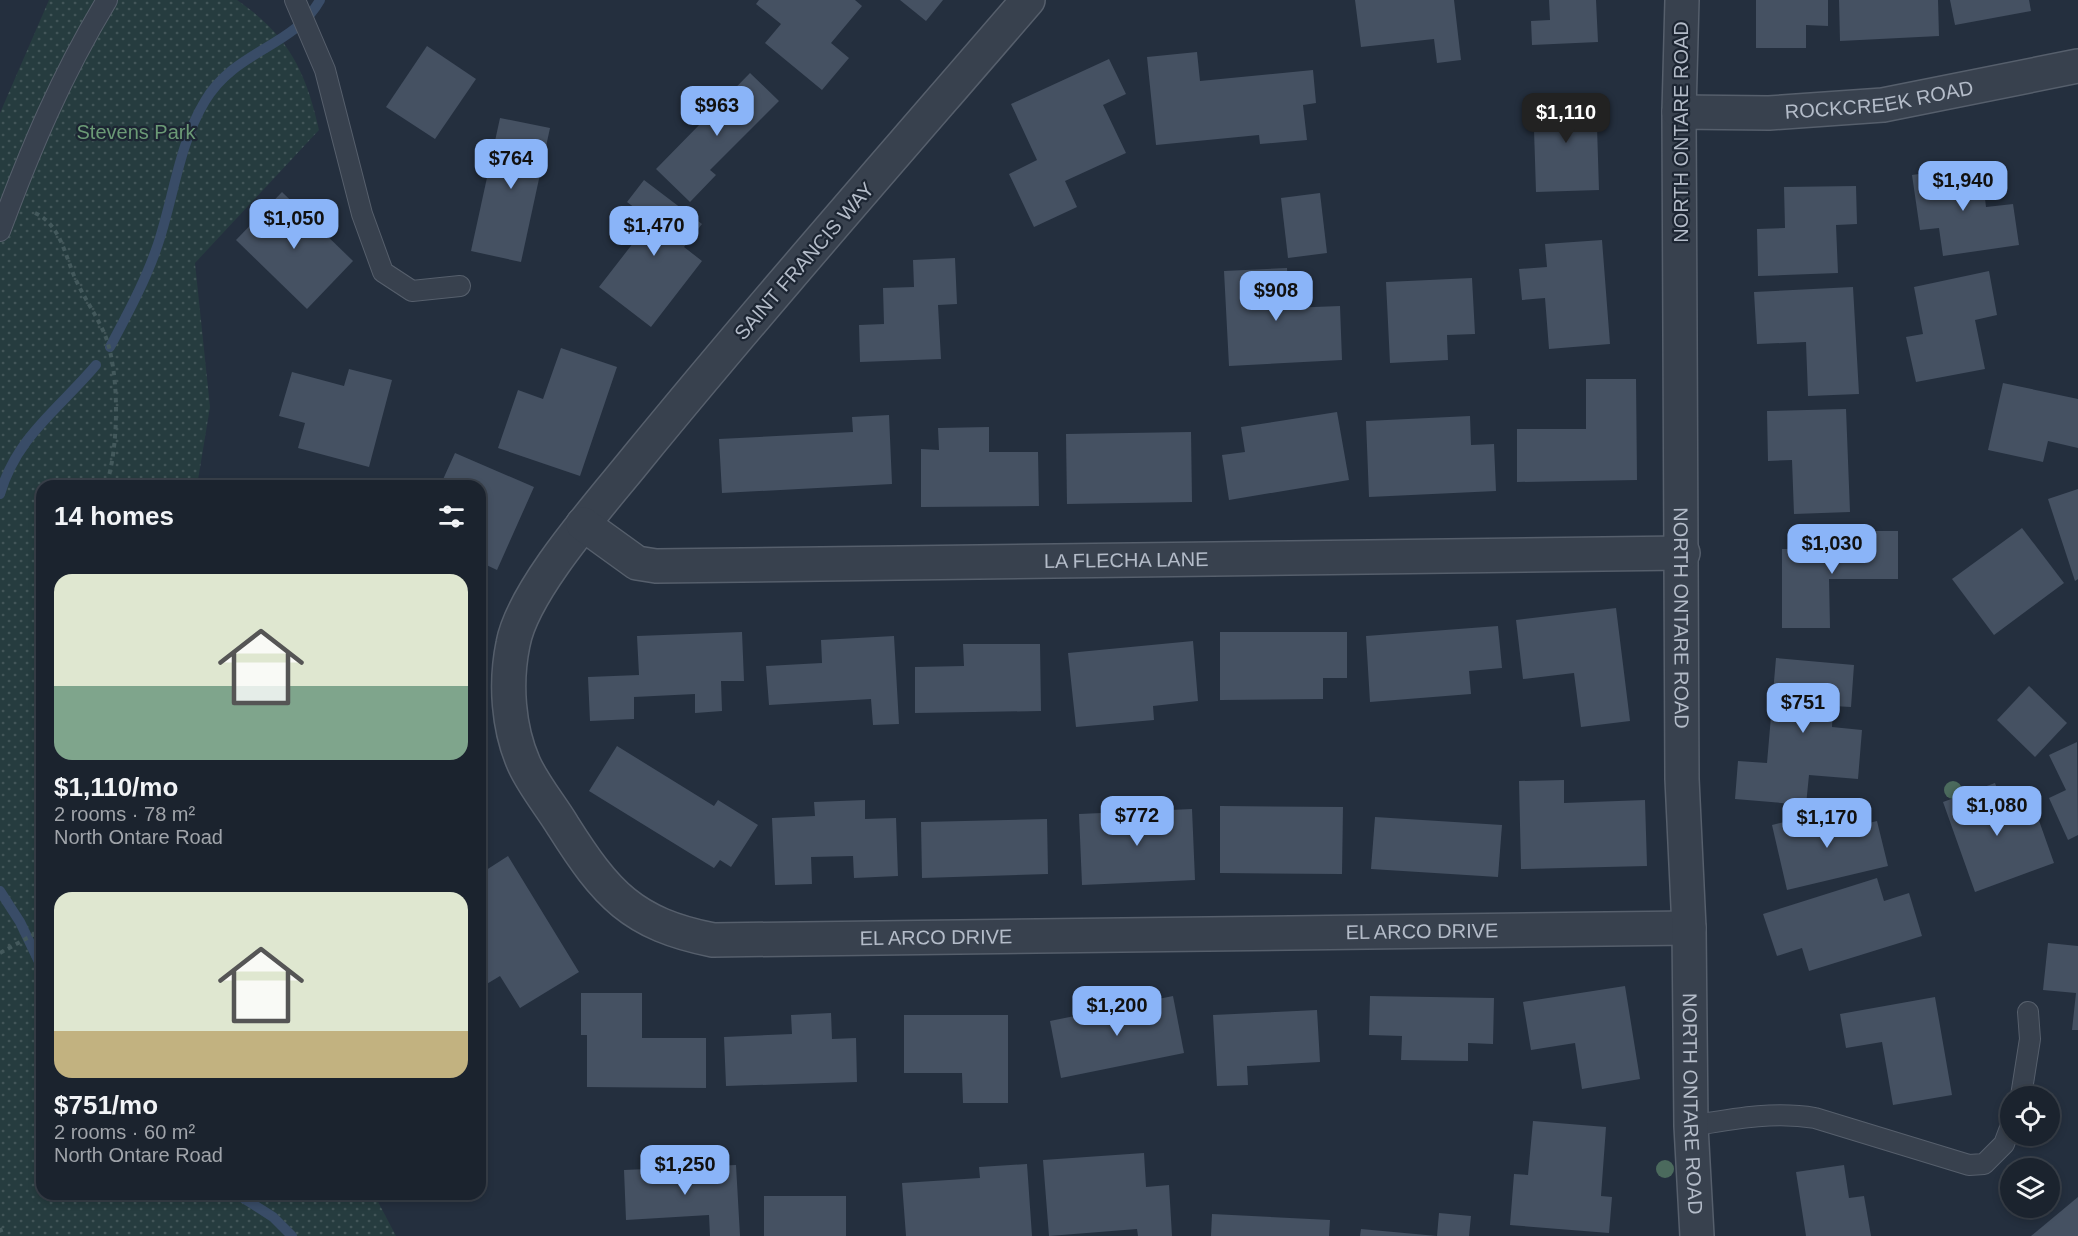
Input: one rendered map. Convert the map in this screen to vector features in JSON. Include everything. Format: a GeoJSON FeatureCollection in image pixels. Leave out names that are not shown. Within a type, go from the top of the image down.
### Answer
{"type":"FeatureCollection","features":[{"type":"Feature","properties":{"kind":"street","name":"SAINT FRANCIS WAY"},"geometry":{"type":"LineString","coordinates":[[584,524],[699,383],[1028,0]]}},
{"type":"Feature","properties":{"kind":"street","name":"NORTH ONTARE ROAD"},"geometry":{"type":"LineString","coordinates":[[1682,0],[1679,112],[1683,554],[1682,779],[1689,928],[1691,1126],[1697,1236]]}},
{"type":"Feature","properties":{"kind":"street","name":"ROCKCREEK ROAD"},"geometry":{"type":"LineString","coordinates":[[1679,112],[1769,113],[1883,105],[2078,66]]}},
{"type":"Feature","properties":{"kind":"street"},"geometry":{"type":"LineString","coordinates":[[2078,66],[2078,88]]}},
{"type":"Feature","properties":{"kind":"street","name":"LA FLECHA LANE"},"geometry":{"type":"LineString","coordinates":[[584,524],[637,563],[656,566],[1683,554]]}},
{"type":"Feature","properties":{"kind":"street","name":"EL ARCO DRIVE"},"geometry":{"type":"LineString","coordinates":[[584,524],[539,587],[518,623],[508,687],[513,730],[525,765],[592,872],[616,898],[645,919],[678,933],[724,940],[1689,928]]}},
{"type":"Feature","properties":{"kind":"lane"},"geometry":{"type":"LineString","coordinates":[[0,231],[38,131],[70,65],[107,0]]}},
{"type":"Feature","properties":{"kind":"lane"},"geometry":{"type":"LineString","coordinates":[[296,2],[325,70],[362,214],[383,272],[412,291],[460,286]]}},
{"type":"Feature","properties":{"kind":"lane"},"geometry":{"type":"LineString","coordinates":[[2023,1086],[2030,1039],[2028,1012]]}},
{"type":"Feature","properties":{"kind":"lane"},"geometry":{"type":"LineString","coordinates":[[1691,1126],[1750,1117],[1794,1115],[1815,1118],[1969,1165],[1984,1164],[2002,1146]]}},
{"type":"Feature","properties":{"kind":"path"},"geometry":{"type":"LineString","coordinates":[[10,202],[43,217],[59,236],[83,297],[105,336],[111,360],[116,421],[115,449],[107,480]]}},
{"type":"Feature","properties":{"kind":"path"},"geometry":{"type":"LineString","coordinates":[[0,953],[36,933]]}},
{"type":"Feature","properties":{"kind":"path"},"geometry":{"type":"LineString","coordinates":[[0,1228],[3,1236]]}},
{"type":"Feature","properties":{"kind":"green space","name":"Stevens Park"},"geometry":{"type":"Polygon","coordinates":[[[49,0],[237,0],[270,27],[292,56],[308,90],[319,130],[195,263],[210,407],[198,480],[36,480],[36,1200],[377,1200],[396,1236],[0,1236],[0,113],[49,0]]]}},
{"type":"Feature","properties":{"kind":"building"},"geometry":{"type":"Polygon","coordinates":[[[759,0],[855,0],[862,6],[831,43],[849,58],[822,90],[765,43],[781,24],[756,4],[759,0]]]}},
{"type":"Feature","properties":{"kind":"building"},"geometry":{"type":"Polygon","coordinates":[[[900,0],[943,0],[926,21],[900,0]]]}},
{"type":"Feature","properties":{"kind":"building"},"geometry":{"type":"Polygon","coordinates":[[[1355,0],[1454,0],[1461,60],[1437,63],[1434,39],[1361,47],[1355,0]]]}},
{"type":"Feature","properties":{"kind":"building"},"geometry":{"type":"Polygon","coordinates":[[[1549,0],[1596,0],[1598,42],[1532,45],[1531,21],[1550,20],[1549,0]]]}},
{"type":"Feature","properties":{"kind":"building"},"geometry":{"type":"Polygon","coordinates":[[[1756,0],[1828,0],[1828,26],[1806,25],[1806,48],[1756,48],[1756,0]]]}},
{"type":"Feature","properties":{"kind":"building"},"geometry":{"type":"Polygon","coordinates":[[[1839,0],[1938,0],[1939,36],[1840,41],[1839,0]]]}},
{"type":"Feature","properties":{"kind":"building"},"geometry":{"type":"Polygon","coordinates":[[[1950,0],[2029,0],[2031,11],[1955,25],[1950,0]]]}},
{"type":"Feature","properties":{"kind":"building"},"geometry":{"type":"Polygon","coordinates":[[[427,46],[476,79],[435,139],[386,107],[427,46]]]}},
{"type":"Feature","properties":{"kind":"building"},"geometry":{"type":"Polygon","coordinates":[[[1197,52],[1200,81],[1313,70],[1316,103],[1303,105],[1307,140],[1260,144],[1259,135],[1156,145],[1147,57],[1197,52]]]}},
{"type":"Feature","properties":{"kind":"building"},"geometry":{"type":"Polygon","coordinates":[[[1109,59],[1126,94],[1103,105],[1126,153],[1065,181],[1077,207],[1034,227],[1009,174],[1037,160],[1011,104],[1109,59]]]}},
{"type":"Feature","properties":{"kind":"building"},"geometry":{"type":"Polygon","coordinates":[[[750,73],[779,101],[710,170],[716,175],[690,202],[656,169],[750,73]]]}},
{"type":"Feature","properties":{"kind":"building"},"geometry":{"type":"Polygon","coordinates":[[[1596,95],[1599,190],[1536,192],[1533,98],[1596,95]]]}},
{"type":"Feature","properties":{"kind":"building"},"geometry":{"type":"Polygon","coordinates":[[[500,118],[550,128],[521,262],[471,251],[500,118]]]}},
{"type":"Feature","properties":{"kind":"building"},"geometry":{"type":"Polygon","coordinates":[[[1981,165],[1986,207],[2013,204],[2019,245],[1943,256],[1939,228],[1920,230],[1912,175],[1981,165]]]}},
{"type":"Feature","properties":{"kind":"building"},"geometry":{"type":"Polygon","coordinates":[[[644,180],[702,224],[684,247],[702,261],[651,327],[599,287],[651,220],[627,202],[644,180]]]}},
{"type":"Feature","properties":{"kind":"building"},"geometry":{"type":"Polygon","coordinates":[[[1856,186],[1857,224],[1836,225],[1838,273],[1758,276],[1757,229],[1785,228],[1784,187],[1856,186]]]}},
{"type":"Feature","properties":{"kind":"building"},"geometry":{"type":"Polygon","coordinates":[[[282,192],[353,261],[307,309],[236,240],[282,192]]]}},
{"type":"Feature","properties":{"kind":"building"},"geometry":{"type":"Polygon","coordinates":[[[1320,193],[1327,253],[1288,258],[1281,198],[1320,193]]]}},
{"type":"Feature","properties":{"kind":"building"},"geometry":{"type":"Polygon","coordinates":[[[1602,240],[1610,344],[1549,349],[1545,298],[1522,300],[1519,269],[1547,267],[1545,244],[1602,240]]]}},
{"type":"Feature","properties":{"kind":"building"},"geometry":{"type":"Polygon","coordinates":[[[955,258],[957,304],[938,305],[941,359],[860,362],[859,325],[884,324],[883,288],[914,287],[913,260],[955,258]]]}},
{"type":"Feature","properties":{"kind":"building"},"geometry":{"type":"Polygon","coordinates":[[[1287,268],[1289,308],[1340,306],[1342,360],[1229,366],[1224,271],[1287,268]]]}},
{"type":"Feature","properties":{"kind":"building"},"geometry":{"type":"Polygon","coordinates":[[[1989,271],[1997,315],[1975,320],[1985,369],[1916,382],[1906,337],[1923,334],[1914,287],[1989,271]]]}},
{"type":"Feature","properties":{"kind":"building"},"geometry":{"type":"Polygon","coordinates":[[[1472,278],[1475,334],[1447,335],[1448,360],[1390,363],[1386,282],[1472,278]]]}},
{"type":"Feature","properties":{"kind":"building"},"geometry":{"type":"Polygon","coordinates":[[[1853,287],[1859,394],[1808,396],[1806,342],[1757,344],[1754,292],[1853,287]]]}},
{"type":"Feature","properties":{"kind":"building"},"geometry":{"type":"Polygon","coordinates":[[[561,348],[617,367],[580,476],[498,448],[518,390],[543,399],[561,348]]]}},
{"type":"Feature","properties":{"kind":"building"},"geometry":{"type":"Polygon","coordinates":[[[349,369],[392,380],[369,467],[298,448],[305,423],[279,416],[292,372],[344,386],[349,369]]]}},
{"type":"Feature","properties":{"kind":"building"},"geometry":{"type":"Polygon","coordinates":[[[1586,379],[1636,379],[1637,480],[1517,482],[1517,429],[1586,429],[1586,379]]]}},
{"type":"Feature","properties":{"kind":"building"},"geometry":{"type":"Polygon","coordinates":[[[2003,383],[2078,399],[2078,448],[2048,441],[2043,462],[1988,450],[2003,383]]]}},
{"type":"Feature","properties":{"kind":"building"},"geometry":{"type":"Polygon","coordinates":[[[1846,409],[1850,512],[1794,514],[1792,460],[1768,461],[1767,411],[1846,409]]]}},
{"type":"Feature","properties":{"kind":"building"},"geometry":{"type":"Polygon","coordinates":[[[1337,412],[1349,480],[1229,500],[1222,455],[1245,452],[1241,427],[1337,412]]]}},
{"type":"Feature","properties":{"kind":"building"},"geometry":{"type":"Polygon","coordinates":[[[889,415],[892,484],[722,493],[719,439],[853,432],[852,417],[889,415]]]}},
{"type":"Feature","properties":{"kind":"building"},"geometry":{"type":"Polygon","coordinates":[[[1470,416],[1471,445],[1494,444],[1496,491],[1369,497],[1366,421],[1470,416]]]}},
{"type":"Feature","properties":{"kind":"building"},"geometry":{"type":"Polygon","coordinates":[[[989,427],[989,452],[1038,452],[1039,506],[921,507],[921,449],[939,450],[938,428],[989,427]]]}},
{"type":"Feature","properties":{"kind":"building"},"geometry":{"type":"Polygon","coordinates":[[[1191,432],[1192,502],[1067,504],[1066,434],[1191,432]]]}},
{"type":"Feature","properties":{"kind":"building"},"geometry":{"type":"Polygon","coordinates":[[[455,453],[534,487],[497,570],[486,565],[486,480],[443,480],[455,453]]]}},
{"type":"Feature","properties":{"kind":"building"},"geometry":{"type":"Polygon","coordinates":[[[2078,489],[2078,579],[2075,581],[2048,499],[2078,489]]]}},
{"type":"Feature","properties":{"kind":"building"},"geometry":{"type":"Polygon","coordinates":[[[2022,528],[2064,583],[1994,635],[1952,579],[2022,528]]]}},
{"type":"Feature","properties":{"kind":"building"},"geometry":{"type":"Polygon","coordinates":[[[1855,531],[1898,531],[1898,579],[1829,579],[1830,628],[1782,628],[1782,549],[1855,549],[1855,531]]]}},
{"type":"Feature","properties":{"kind":"building"},"geometry":{"type":"Polygon","coordinates":[[[1616,608],[1630,721],[1581,727],[1574,673],[1523,679],[1516,620],[1616,608]]]}},
{"type":"Feature","properties":{"kind":"building"},"geometry":{"type":"Polygon","coordinates":[[[1498,626],[1502,668],[1469,671],[1471,694],[1370,702],[1366,636],[1498,626]]]}},
{"type":"Feature","properties":{"kind":"building"},"geometry":{"type":"Polygon","coordinates":[[[742,632],[744,681],[721,681],[722,711],[695,713],[695,694],[634,697],[634,719],[590,721],[588,677],[639,675],[637,636],[742,632]]]}},
{"type":"Feature","properties":{"kind":"building"},"geometry":{"type":"Polygon","coordinates":[[[1220,632],[1347,632],[1347,678],[1323,678],[1323,699],[1220,700],[1220,632]]]}},
{"type":"Feature","properties":{"kind":"building"},"geometry":{"type":"Polygon","coordinates":[[[894,636],[899,724],[873,725],[871,699],[769,705],[766,666],[822,663],[821,640],[894,636]]]}},
{"type":"Feature","properties":{"kind":"building"},"geometry":{"type":"Polygon","coordinates":[[[1193,641],[1198,701],[1153,706],[1154,720],[1076,727],[1068,653],[1193,641]]]}},
{"type":"Feature","properties":{"kind":"building"},"geometry":{"type":"Polygon","coordinates":[[[963,644],[1040,644],[1041,711],[915,713],[915,667],[964,666],[963,644]]]}},
{"type":"Feature","properties":{"kind":"building"},"geometry":{"type":"Polygon","coordinates":[[[1776,658],[1854,665],[1851,707],[1833,706],[1832,727],[1862,730],[1858,779],[1809,775],[1806,805],[1735,799],[1738,761],[1767,763],[1776,658]]]}},
{"type":"Feature","properties":{"kind":"building"},"geometry":{"type":"Polygon","coordinates":[[[2029,686],[2067,723],[2035,757],[1997,720],[2029,686]]]}},
{"type":"Feature","properties":{"kind":"building"},"geometry":{"type":"Polygon","coordinates":[[[2077,742],[2078,835],[2068,840],[2049,798],[2066,790],[2049,755],[2077,742]]]}},
{"type":"Feature","properties":{"kind":"building"},"geometry":{"type":"Polygon","coordinates":[[[617,746],[714,806],[718,800],[758,825],[731,867],[720,860],[714,868],[589,791],[617,746]]]}},
{"type":"Feature","properties":{"kind":"building"},"geometry":{"type":"Polygon","coordinates":[[[1564,780],[1564,803],[1645,800],[1647,866],[1521,869],[1519,781],[1564,780]]]}},
{"type":"Feature","properties":{"kind":"building"},"geometry":{"type":"Polygon","coordinates":[[[1995,783],[2004,808],[2031,798],[2054,863],[1975,892],[1943,802],[1995,783]]]}},
{"type":"Feature","properties":{"kind":"building"},"geometry":{"type":"Polygon","coordinates":[[[865,800],[865,819],[896,818],[898,876],[854,878],[853,856],[811,857],[812,884],[775,885],[772,818],[815,816],[814,802],[865,800]]]}},
{"type":"Feature","properties":{"kind":"building"},"geometry":{"type":"Polygon","coordinates":[[[1220,806],[1343,807],[1342,874],[1220,873],[1220,806]]]}},
{"type":"Feature","properties":{"kind":"building"},"geometry":{"type":"Polygon","coordinates":[[[1844,808],[1848,828],[1877,821],[1888,866],[1787,890],[1772,825],[1844,808]]]}},
{"type":"Feature","properties":{"kind":"building"},"geometry":{"type":"Polygon","coordinates":[[[1192,809],[1195,880],[1082,885],[1079,814],[1192,809]]]}},
{"type":"Feature","properties":{"kind":"building"},"geometry":{"type":"Polygon","coordinates":[[[1375,817],[1502,825],[1498,877],[1371,869],[1375,817]]]}},
{"type":"Feature","properties":{"kind":"building"},"geometry":{"type":"Polygon","coordinates":[[[1047,819],[1048,874],[922,878],[921,822],[1047,819]]]}},
{"type":"Feature","properties":{"kind":"building"},"geometry":{"type":"Polygon","coordinates":[[[508,856],[579,972],[520,1008],[500,976],[486,984],[486,870],[508,856]]]}},
{"type":"Feature","properties":{"kind":"building"},"geometry":{"type":"Polygon","coordinates":[[[1877,878],[1884,901],[1909,893],[1922,936],[1809,971],[1802,948],[1777,956],[1763,914],[1877,878]]]}},
{"type":"Feature","properties":{"kind":"building"},"geometry":{"type":"Polygon","coordinates":[[[2048,943],[2078,946],[2078,1030],[2072,1030],[2076,993],[2043,990],[2048,943]]]}},
{"type":"Feature","properties":{"kind":"building"},"geometry":{"type":"Polygon","coordinates":[[[1625,986],[1640,1079],[1582,1089],[1575,1043],[1531,1050],[1523,1002],[1625,986]]]}},
{"type":"Feature","properties":{"kind":"building"},"geometry":{"type":"Polygon","coordinates":[[[581,993],[642,993],[642,1038],[706,1038],[706,1088],[587,1087],[587,1035],[581,1035],[581,993]]]}},
{"type":"Feature","properties":{"kind":"building"},"geometry":{"type":"Polygon","coordinates":[[[1173,996],[1184,1053],[1061,1078],[1050,1021],[1173,996]]]}},
{"type":"Feature","properties":{"kind":"building"},"geometry":{"type":"Polygon","coordinates":[[[1370,996],[1494,998],[1493,1044],[1468,1043],[1468,1061],[1401,1060],[1402,1036],[1369,1035],[1370,996]]]}},
{"type":"Feature","properties":{"kind":"building"},"geometry":{"type":"Polygon","coordinates":[[[1935,997],[1952,1095],[1893,1105],[1882,1042],[1846,1048],[1840,1014],[1935,997]]]}},
{"type":"Feature","properties":{"kind":"building"},"geometry":{"type":"Polygon","coordinates":[[[1317,1010],[1320,1062],[1247,1066],[1248,1085],[1217,1086],[1213,1015],[1317,1010]]]}},
{"type":"Feature","properties":{"kind":"building"},"geometry":{"type":"Polygon","coordinates":[[[831,1013],[832,1039],[856,1038],[857,1082],[726,1086],[724,1037],[792,1034],[791,1015],[831,1013]]]}},
{"type":"Feature","properties":{"kind":"building"},"geometry":{"type":"Polygon","coordinates":[[[904,1015],[1008,1015],[1008,1103],[963,1103],[962,1073],[904,1073],[904,1015]]]}},
{"type":"Feature","properties":{"kind":"building"},"geometry":{"type":"Polygon","coordinates":[[[1533,1121],[1606,1127],[1601,1196],[1612,1197],[1609,1233],[1510,1225],[1514,1174],[1528,1175],[1533,1121]]]}},
{"type":"Feature","properties":{"kind":"building"},"geometry":{"type":"Polygon","coordinates":[[[1144,1153],[1146,1187],[1169,1185],[1172,1236],[1138,1236],[1137,1229],[1049,1236],[1043,1160],[1144,1153]]]}},
{"type":"Feature","properties":{"kind":"building"},"geometry":{"type":"Polygon","coordinates":[[[1027,1164],[1032,1236],[906,1236],[902,1183],[980,1178],[979,1167],[1027,1164]]]}},
{"type":"Feature","properties":{"kind":"building"},"geometry":{"type":"Polygon","coordinates":[[[736,1165],[740,1236],[710,1236],[709,1215],[626,1220],[624,1170],[736,1165]]]}},
{"type":"Feature","properties":{"kind":"building"},"geometry":{"type":"Polygon","coordinates":[[[1844,1165],[1849,1198],[1864,1196],[1871,1236],[1806,1236],[1796,1172],[1844,1165]]]}},
{"type":"Feature","properties":{"kind":"building"},"geometry":{"type":"Polygon","coordinates":[[[764,1196],[846,1196],[846,1236],[764,1236],[764,1196]]]}},
{"type":"Feature","properties":{"kind":"building"},"geometry":{"type":"Polygon","coordinates":[[[2078,1197],[2078,1236],[2031,1236],[2053,1218],[2060,1218],[2060,1212],[2078,1197]]]}},
{"type":"Feature","properties":{"kind":"building"},"geometry":{"type":"Polygon","coordinates":[[[1439,1213],[1471,1216],[1469,1236],[1437,1236],[1439,1213]]]}},
{"type":"Feature","properties":{"kind":"building"},"geometry":{"type":"Polygon","coordinates":[[[1212,1214],[1330,1220],[1329,1236],[1211,1236],[1212,1214]]]}},
{"type":"Feature","properties":{"kind":"building"},"geometry":{"type":"Polygon","coordinates":[[[1361,1229],[1437,1236],[1360,1236],[1361,1229]]]}},
{"type":"Feature","properties":{"kind":"waterway"},"geometry":{"type":"LineString","coordinates":[[110,347],[153,257],[164,226],[183,152],[205,101],[217,84],[232,70],[295,28],[309,16],[320,0]]}},
{"type":"Feature","properties":{"kind":"waterway"},"geometry":{"type":"LineString","coordinates":[[0,494],[7,474],[28,439],[96,365]]}},
{"type":"Feature","properties":{"kind":"waterway"},"geometry":{"type":"LineString","coordinates":[[0,891],[20,922],[36,955]]}},
{"type":"Feature","properties":{"kind":"waterway"},"geometry":{"type":"LineString","coordinates":[[246,1200],[273,1217],[292,1236]]}}]}
